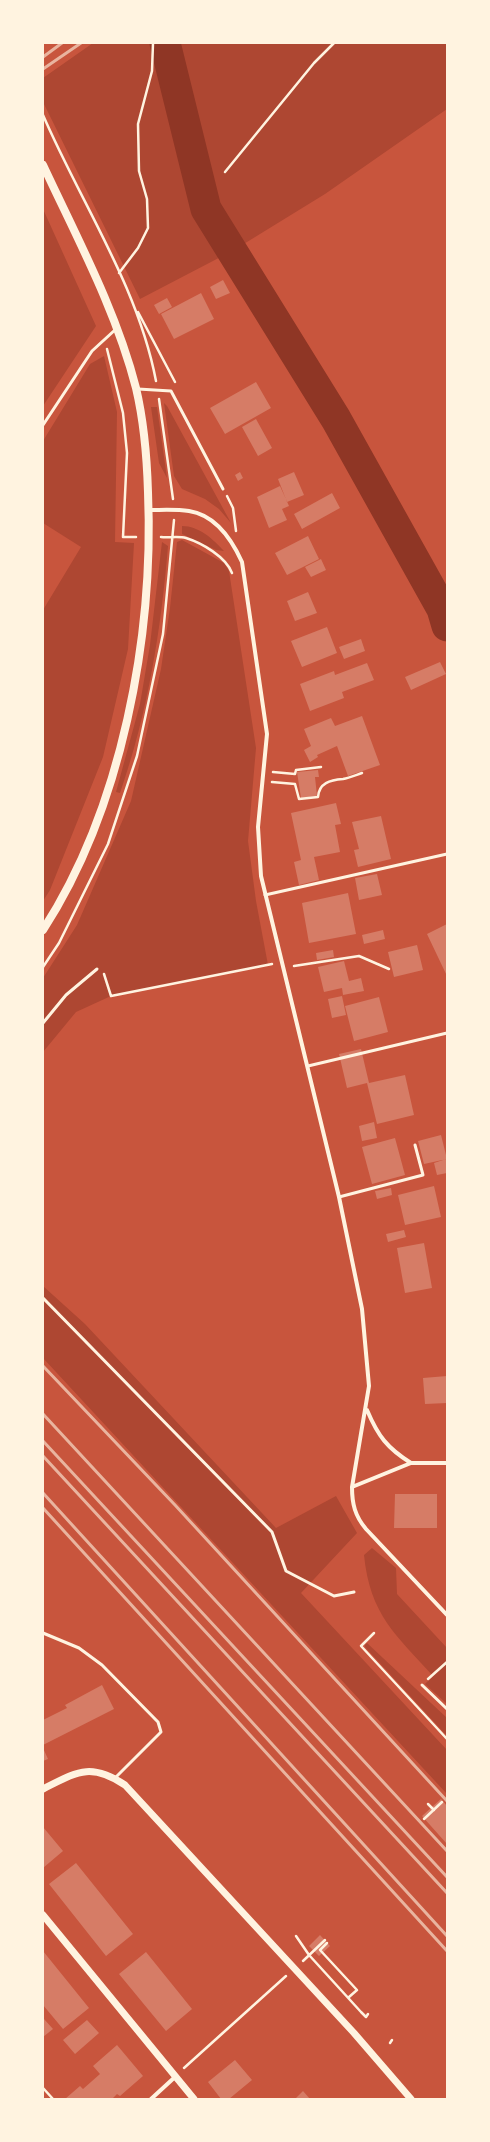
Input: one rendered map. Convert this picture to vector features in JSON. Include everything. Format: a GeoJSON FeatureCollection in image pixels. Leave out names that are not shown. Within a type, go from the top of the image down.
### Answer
{"type":"FeatureCollection","features":[{"type":"Feature","properties":{"kind":"main road"},"geometry":{"type":"LineString","coordinates":[[43,165],[118,328],[136,389],[147,458],[149,510],[148,584],[140,656],[122,738],[108,788],[84,853],[43,930]]}},
{"type":"Feature","properties":{"kind":"street"},"geometry":{"type":"LineString","coordinates":[[149,510],[187,510],[199,514],[232,541],[239,556],[244,573],[266,723],[267,744],[258,827],[261,876],[339,1197],[362,1309],[367,1346],[369,1377],[367,1410],[352,1487],[352,1500],[360,1521],[447,1616]]}},
{"type":"Feature","properties":{"kind":"street"},"geometry":{"type":"LineString","coordinates":[[367,1410],[376,1432],[392,1451],[411,1463]]}},
{"type":"Feature","properties":{"kind":"street"},"geometry":{"type":"LineString","coordinates":[[352,1487],[411,1463],[447,1463]]}},
{"type":"Feature","properties":{"kind":"street"},"geometry":{"type":"LineString","coordinates":[[43,1789],[82,1772],[95,1771],[114,1778],[135,1793],[412,2099]]}},
{"type":"Feature","properties":{"kind":"street"},"geometry":{"type":"LineString","coordinates":[[43,1915],[194,2099]]}},
{"type":"Feature","properties":{"kind":"street"},"geometry":{"type":"LineString","coordinates":[[150,2099],[175,2077]]}},
{"type":"Feature","properties":{"kind":"lane"},"geometry":{"type":"LineString","coordinates":[[43,425],[92,351],[118,328]]}},
{"type":"Feature","properties":{"kind":"lane"},"geometry":{"type":"LineString","coordinates":[[136,389],[171,391],[223,489]]}},
{"type":"Feature","properties":{"kind":"lane"},"geometry":{"type":"LineString","coordinates":[[265,895],[447,854]]}},
{"type":"Feature","properties":{"kind":"lane"},"geometry":{"type":"LineString","coordinates":[[43,1023],[66,995],[97,970]]}},
{"type":"Feature","properties":{"kind":"lane"},"geometry":{"type":"LineString","coordinates":[[308,1066],[447,1033]]}},
{"type":"Feature","properties":{"kind":"lane"},"geometry":{"type":"LineString","coordinates":[[339,1197],[423,1175],[415,1145]]}},
{"type":"Feature","properties":{"kind":"lane"},"geometry":{"type":"LineString","coordinates":[[43,1298],[272,1532],[286,1571],[334,1596],[354,1592]]}},
{"type":"Feature","properties":{"kind":"lane"},"geometry":{"type":"LineString","coordinates":[[43,1633],[79,1648],[102,1665],[158,1722],[161,1732],[114,1778]]}},
{"type":"Feature","properties":{"kind":"lane"},"geometry":{"type":"LineString","coordinates":[[422,1685],[447,1709]]}},
{"type":"Feature","properties":{"kind":"path"},"geometry":{"type":"LineString","coordinates":[[119,273],[138,248],[148,228],[147,199],[139,171],[138,124],[152,71],[154,43]]}},
{"type":"Feature","properties":{"kind":"path"},"geometry":{"type":"LineString","coordinates":[[225,172],[309,68],[334,43]]}},
{"type":"Feature","properties":{"kind":"path"},"geometry":{"type":"LineString","coordinates":[[105,339],[124,412],[127,453],[123,537],[149,537]]}},
{"type":"Feature","properties":{"kind":"path"},"geometry":{"type":"LineString","coordinates":[[173,538],[185,537],[211,551],[229,566],[232,574]]}},
{"type":"Feature","properties":{"kind":"path"},"geometry":{"type":"LineString","coordinates":[[264,772],[295,774],[296,770],[321,767]]}},
{"type":"Feature","properties":{"kind":"path"},"geometry":{"type":"LineString","coordinates":[[263,781],[295,784],[299,799],[318,797],[318,790],[322,785],[337,778],[342,779],[362,773]]}},
{"type":"Feature","properties":{"kind":"path"},"geometry":{"type":"LineString","coordinates":[[284,968],[359,956],[389,970]]}},
{"type":"Feature","properties":{"kind":"path"},"geometry":{"type":"LineString","coordinates":[[97,970],[104,974],[111,996],[282,962]]}},
{"type":"Feature","properties":{"kind":"path"},"geometry":{"type":"LineString","coordinates":[[374,1633],[361,1646],[447,1739]]}},
{"type":"Feature","properties":{"kind":"path"},"geometry":{"type":"LineString","coordinates":[[430,1677],[447,1662]]}},
{"type":"Feature","properties":{"kind":"path"},"geometry":{"type":"LineString","coordinates":[[424,1818],[442,1802]]}},
{"type":"Feature","properties":{"kind":"path"},"geometry":{"type":"LineString","coordinates":[[428,1804],[434,1810]]}},
{"type":"Feature","properties":{"kind":"path"},"geometry":{"type":"LineString","coordinates":[[296,1936],[309,1955],[366,2017],[368,2014]]}},
{"type":"Feature","properties":{"kind":"path"},"geometry":{"type":"LineString","coordinates":[[314,1951],[326,1942],[320,1950],[357,1990],[349,1997]]}},
{"type":"Feature","properties":{"kind":"path"},"geometry":{"type":"LineString","coordinates":[[175,2077],[294,1969]]}},
{"type":"Feature","properties":{"kind":"path"},"geometry":{"type":"LineString","coordinates":[[43,2088],[53,2099]]}},
{"type":"Feature","properties":{"kind":"shaded area"},"geometry":{"type":"Polygon","coordinates":[[[93,43],[447,43],[447,109],[325,194],[234,250],[140,299],[43,102],[43,78],[93,43]]]}},
{"type":"Feature","properties":{"kind":"shaded area"},"geometry":{"type":"Polygon","coordinates":[[[43,209],[96,326],[43,406],[43,209]]]}},
{"type":"Feature","properties":{"kind":"shaded area"},"geometry":{"type":"Polygon","coordinates":[[[104,356],[117,412],[115,542],[134,543],[128,649],[103,757],[50,890],[43,901],[43,610],[81,547],[43,523],[43,441],[90,364],[104,356]]]}},
{"type":"Feature","properties":{"kind":"shaded area"},"geometry":{"type":"Polygon","coordinates":[[[164,403],[231,523],[219,509],[205,499],[182,489],[174,476],[164,403]]]}},
{"type":"Feature","properties":{"kind":"shaded area"},"geometry":{"type":"Polygon","coordinates":[[[151,407],[157,407],[167,478],[159,463],[151,407]]]}},
{"type":"Feature","properties":{"kind":"shaded area"},"geometry":{"type":"Polygon","coordinates":[[[182,526],[194,528],[200,531],[224,551],[216,550],[182,534],[182,526]]]}},
{"type":"Feature","properties":{"kind":"shaded area"},"geometry":{"type":"Polygon","coordinates":[[[182,540],[224,563],[229,571],[256,748],[248,841],[256,901],[268,965],[111,996],[76,1012],[43,1052],[43,978],[77,925],[131,801],[161,669],[170,608],[177,542],[182,540]]]}},
{"type":"Feature","properties":{"kind":"shaded area"},"geometry":{"type":"Polygon","coordinates":[[[162,542],[168,546],[152,671],[146,702],[130,763],[120,793],[116,792],[140,704],[150,645],[162,542]]]}},
{"type":"Feature","properties":{"kind":"shaded area"},"geometry":{"type":"Polygon","coordinates":[[[43,1286],[85,1324],[276,1528],[336,1496],[357,1533],[301,1593],[447,1750],[447,1794],[43,1358],[43,1286]]]}},
{"type":"Feature","properties":{"kind":"shaded area"},"geometry":{"type":"Polygon","coordinates":[[[372,1548],[396,1568],[397,1594],[447,1648],[447,1704],[425,1684],[433,1676],[396,1636],[379,1609],[367,1576],[364,1555],[372,1548]]]}},
{"type":"Feature","properties":{"kind":"shaded area"},"geometry":{"type":"Polygon","coordinates":[[[367,1643],[447,1718],[447,1736],[365,1647],[367,1643]]]}},
{"type":"Feature","properties":{"kind":"building"},"geometry":{"type":"Polygon","coordinates":[[[223,280],[230,293],[216,299],[210,287],[223,280]]]}},
{"type":"Feature","properties":{"kind":"building"},"geometry":{"type":"Polygon","coordinates":[[[201,293],[214,319],[174,339],[161,314],[201,293]]]}},
{"type":"Feature","properties":{"kind":"building"},"geometry":{"type":"Polygon","coordinates":[[[167,298],[172,307],[159,314],[154,305],[167,298]]]}},
{"type":"Feature","properties":{"kind":"building"},"geometry":{"type":"Polygon","coordinates":[[[256,382],[271,408],[225,434],[210,408],[256,382]]]}},
{"type":"Feature","properties":{"kind":"building"},"geometry":{"type":"Polygon","coordinates":[[[256,419],[272,448],[258,456],[242,427],[256,419]]]}},
{"type":"Feature","properties":{"kind":"building"},"geometry":{"type":"Polygon","coordinates":[[[240,472],[243,478],[238,481],[235,475],[240,472]]]}},
{"type":"Feature","properties":{"kind":"building"},"geometry":{"type":"Polygon","coordinates":[[[294,472],[304,495],[287,502],[278,479],[294,472]]]}},
{"type":"Feature","properties":{"kind":"building"},"geometry":{"type":"Polygon","coordinates":[[[280,486],[289,506],[282,509],[287,520],[269,528],[257,497],[280,486]]]}},
{"type":"Feature","properties":{"kind":"building"},"geometry":{"type":"Polygon","coordinates":[[[332,493],[340,508],[302,529],[294,514],[332,493]]]}},
{"type":"Feature","properties":{"kind":"building"},"geometry":{"type":"Polygon","coordinates":[[[308,536],[319,559],[287,575],[275,553],[308,536]]]}},
{"type":"Feature","properties":{"kind":"building"},"geometry":{"type":"Polygon","coordinates":[[[321,559],[326,570],[311,577],[305,567],[321,559]]]}},
{"type":"Feature","properties":{"kind":"building"},"geometry":{"type":"Polygon","coordinates":[[[308,592],[317,613],[295,621],[287,601],[308,592]]]}},
{"type":"Feature","properties":{"kind":"building"},"geometry":{"type":"Polygon","coordinates":[[[327,627],[337,653],[302,667],[291,641],[327,627]]]}},
{"type":"Feature","properties":{"kind":"building"},"geometry":{"type":"Polygon","coordinates":[[[361,639],[365,651],[344,659],[339,647],[361,639]]]}},
{"type":"Feature","properties":{"kind":"building"},"geometry":{"type":"Polygon","coordinates":[[[440,662],[446,674],[411,690],[405,677],[440,662]]]}},
{"type":"Feature","properties":{"kind":"building"},"geometry":{"type":"Polygon","coordinates":[[[367,663],[374,680],[342,692],[344,698],[310,711],[300,684],[334,671],[335,675],[367,663]]]}},
{"type":"Feature","properties":{"kind":"building"},"geometry":{"type":"Polygon","coordinates":[[[362,716],[380,765],[348,776],[337,746],[317,755],[318,757],[310,762],[304,750],[311,746],[304,729],[331,718],[335,726],[362,716]]]}},
{"type":"Feature","properties":{"kind":"building"},"geometry":{"type":"Polygon","coordinates":[[[318,770],[319,777],[315,777],[317,796],[301,798],[297,772],[318,770]]]}},
{"type":"Feature","properties":{"kind":"building"},"geometry":{"type":"Polygon","coordinates":[[[336,803],[341,824],[335,825],[340,852],[314,857],[319,880],[299,885],[294,862],[301,860],[291,813],[336,803]]]}},
{"type":"Feature","properties":{"kind":"building"},"geometry":{"type":"Polygon","coordinates":[[[381,816],[391,859],[358,867],[354,850],[359,849],[352,822],[381,816]]]}},
{"type":"Feature","properties":{"kind":"building"},"geometry":{"type":"Polygon","coordinates":[[[377,874],[382,895],[359,900],[355,878],[377,874]]]}},
{"type":"Feature","properties":{"kind":"building"},"geometry":{"type":"Polygon","coordinates":[[[348,893],[356,934],[309,943],[302,903],[348,893]]]}},
{"type":"Feature","properties":{"kind":"building"},"geometry":{"type":"Polygon","coordinates":[[[447,924],[447,976],[427,934],[447,924]]]}},
{"type":"Feature","properties":{"kind":"building"},"geometry":{"type":"Polygon","coordinates":[[[383,930],[385,939],[364,944],[362,935],[383,930]]]}},
{"type":"Feature","properties":{"kind":"building"},"geometry":{"type":"Polygon","coordinates":[[[417,945],[423,970],[394,977],[388,952],[417,945]]]}},
{"type":"Feature","properties":{"kind":"building"},"geometry":{"type":"Polygon","coordinates":[[[333,950],[334,957],[317,960],[316,953],[333,950]]]}},
{"type":"Feature","properties":{"kind":"building"},"geometry":{"type":"Polygon","coordinates":[[[344,961],[349,981],[361,978],[364,991],[343,995],[342,988],[324,992],[318,967],[344,961]]]}},
{"type":"Feature","properties":{"kind":"building"},"geometry":{"type":"Polygon","coordinates":[[[342,996],[346,1015],[332,1018],[328,999],[342,996]]]}},
{"type":"Feature","properties":{"kind":"building"},"geometry":{"type":"Polygon","coordinates":[[[379,997],[388,1032],[354,1041],[345,1006],[379,997]]]}},
{"type":"Feature","properties":{"kind":"building"},"geometry":{"type":"Polygon","coordinates":[[[361,1049],[369,1083],[405,1075],[414,1115],[377,1124],[367,1083],[347,1088],[339,1054],[361,1049]]]}},
{"type":"Feature","properties":{"kind":"building"},"geometry":{"type":"Polygon","coordinates":[[[374,1122],[377,1138],[362,1141],[359,1126],[374,1122]]]}},
{"type":"Feature","properties":{"kind":"building"},"geometry":{"type":"Polygon","coordinates":[[[441,1135],[447,1159],[424,1164],[418,1141],[441,1135]]]}},
{"type":"Feature","properties":{"kind":"building"},"geometry":{"type":"Polygon","coordinates":[[[395,1138],[405,1175],[372,1184],[362,1147],[395,1138]]]}},
{"type":"Feature","properties":{"kind":"building"},"geometry":{"type":"Polygon","coordinates":[[[446,1159],[447,1173],[437,1175],[434,1163],[446,1159]]]}},
{"type":"Feature","properties":{"kind":"building"},"geometry":{"type":"Polygon","coordinates":[[[434,1186],[441,1217],[405,1225],[398,1195],[434,1186]]]}},
{"type":"Feature","properties":{"kind":"building"},"geometry":{"type":"Polygon","coordinates":[[[391,1188],[392,1195],[377,1199],[375,1191],[391,1188]]]}},
{"type":"Feature","properties":{"kind":"building"},"geometry":{"type":"Polygon","coordinates":[[[404,1230],[406,1237],[388,1242],[386,1234],[404,1230]]]}},
{"type":"Feature","properties":{"kind":"building"},"geometry":{"type":"Polygon","coordinates":[[[424,1243],[432,1288],[405,1293],[397,1248],[424,1243]]]}},
{"type":"Feature","properties":{"kind":"building"},"geometry":{"type":"Polygon","coordinates":[[[447,1376],[447,1403],[425,1404],[423,1378],[447,1376]]]}},
{"type":"Feature","properties":{"kind":"building"},"geometry":{"type":"Polygon","coordinates":[[[395,1494],[437,1494],[437,1528],[394,1528],[395,1494]]]}},
{"type":"Feature","properties":{"kind":"building"},"geometry":{"type":"Polygon","coordinates":[[[102,1685],[114,1709],[43,1745],[43,1720],[67,1708],[65,1705],[102,1685]]]}},
{"type":"Feature","properties":{"kind":"building"},"geometry":{"type":"Polygon","coordinates":[[[43,1748],[48,1759],[43,1761],[43,1748]]]}},
{"type":"Feature","properties":{"kind":"building"},"geometry":{"type":"Polygon","coordinates":[[[441,1799],[447,1806],[447,1844],[422,1816],[441,1799]]]}},
{"type":"Feature","properties":{"kind":"building"},"geometry":{"type":"Polygon","coordinates":[[[43,1827],[63,1851],[43,1868],[43,1827]]]}},
{"type":"Feature","properties":{"kind":"building"},"geometry":{"type":"Polygon","coordinates":[[[76,1863],[133,1934],[106,1956],[49,1884],[76,1863]]]}},
{"type":"Feature","properties":{"kind":"building"},"geometry":{"type":"Polygon","coordinates":[[[320,1935],[330,1946],[319,1956],[309,1946],[320,1935]]]}},
{"type":"Feature","properties":{"kind":"building"},"geometry":{"type":"Polygon","coordinates":[[[43,1951],[89,2008],[63,2029],[43,2005],[43,1951]]]}},
{"type":"Feature","properties":{"kind":"building"},"geometry":{"type":"Polygon","coordinates":[[[146,1952],[192,2009],[166,2031],[119,1974],[146,1952]]]}},
{"type":"Feature","properties":{"kind":"building"},"geometry":{"type":"Polygon","coordinates":[[[44,2019],[53,2029],[43,2037],[43,2020],[44,2019]]]}},
{"type":"Feature","properties":{"kind":"building"},"geometry":{"type":"Polygon","coordinates":[[[87,2020],[99,2033],[75,2054],[63,2040],[87,2020]]]}},
{"type":"Feature","properties":{"kind":"building"},"geometry":{"type":"Polygon","coordinates":[[[117,2045],[143,2076],[120,2096],[117,2094],[112,2099],[65,2099],[80,2086],[83,2089],[100,2074],[93,2066],[117,2045]]]}},
{"type":"Feature","properties":{"kind":"building"},"geometry":{"type":"Polygon","coordinates":[[[235,2060],[252,2080],[229,2099],[221,2099],[208,2082],[235,2060]]]}},
{"type":"Feature","properties":{"kind":"building"},"geometry":{"type":"Polygon","coordinates":[[[303,2091],[310,2099],[295,2099],[303,2091]]]}},
{"type":"Feature","properties":{"kind":"waterway"},"geometry":{"type":"LineString","coordinates":[[165,43],[206,209],[336,419],[442,609],[447,626]]}},
{"type":"Feature","properties":{"kind":"railway"},"geometry":{"type":"LineString","coordinates":[[43,57],[62,43]]}},
{"type":"Feature","properties":{"kind":"railway"},"geometry":{"type":"LineString","coordinates":[[43,69],[81,43]]}},
{"type":"Feature","properties":{"kind":"railway"},"geometry":{"type":"LineString","coordinates":[[43,1366],[175,1505],[447,1801]]}},
{"type":"Feature","properties":{"kind":"railway"},"geometry":{"type":"LineString","coordinates":[[43,1414],[447,1851]]}},
{"type":"Feature","properties":{"kind":"railway"},"geometry":{"type":"LineString","coordinates":[[43,1441],[447,1877]]}},
{"type":"Feature","properties":{"kind":"railway"},"geometry":{"type":"LineString","coordinates":[[43,1456],[447,1893]]}},
{"type":"Feature","properties":{"kind":"railway"},"geometry":{"type":"LineString","coordinates":[[43,1493],[447,1936]]}},
{"type":"Feature","properties":{"kind":"railway"},"geometry":{"type":"LineString","coordinates":[[43,1508],[447,1951]]}}]}
